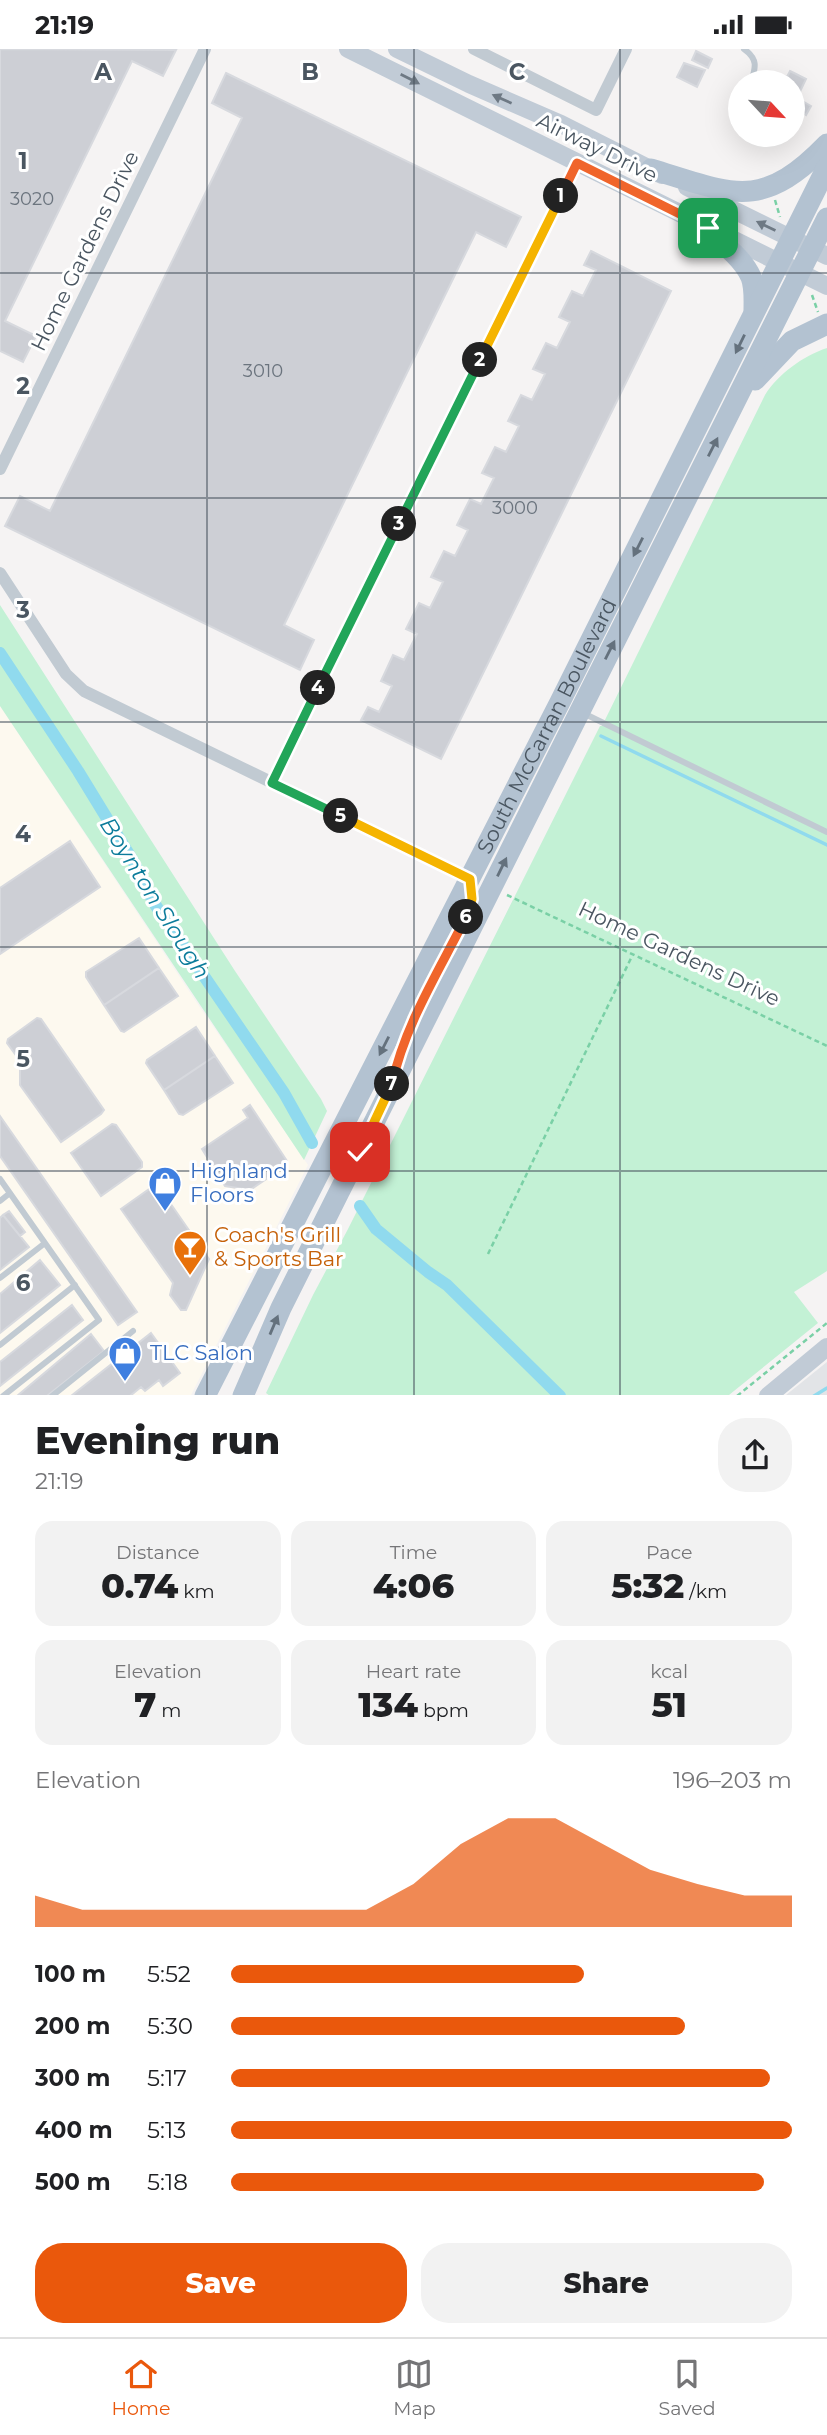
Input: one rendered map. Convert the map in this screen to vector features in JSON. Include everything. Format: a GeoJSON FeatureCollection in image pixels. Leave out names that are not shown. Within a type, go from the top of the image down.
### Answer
{"type":"FeatureCollection","features":[{"type":"Feature","properties":{"kind":"main road","name":"Airway Drive"},"geometry":{"type":"LineString","coordinates":[[348,49],[800,272],[819,291]]}},
{"type":"Feature","properties":{"kind":"main road","name":"Airway Drive"},"geometry":{"type":"LineString","coordinates":[[397,49],[561,124],[819,253]]}},
{"type":"Feature","properties":{"kind":"main road"},"geometry":{"type":"LineString","coordinates":[[651,169],[725,191],[756,191],[785,181],[827,144]]}},
{"type":"Feature","properties":{"kind":"main road","name":"South McCarran Boulevard"},"geometry":{"type":"LineString","coordinates":[[245,1395],[281,1308],[391,1090],[565,704],[827,167]]}},
{"type":"Feature","properties":{"kind":"main road","name":"South McCarran Boulevard"},"geometry":{"type":"LineString","coordinates":[[205,1395],[470,879],[565,704],[732,409],[800,272],[819,253],[827,218]]}},
{"type":"Feature","properties":{"kind":"main road"},"geometry":{"type":"LineString","coordinates":[[695,221],[746,268],[753,286],[753,316]]}},
{"type":"Feature","properties":{"kind":"main road"},"geometry":{"type":"LineString","coordinates":[[732,409],[777,355],[824,322]]}},
{"type":"Feature","properties":{"kind":"main road"},"geometry":{"type":"LineString","coordinates":[[391,1090],[413,1022],[470,907],[470,879]]}},
{"type":"Feature","properties":{"kind":"main road"},"geometry":{"type":"LineString","coordinates":[[768,1395],[827,1347]]}},
{"type":"Feature","properties":{"kind":"street","name":"Home Gardens Drive"},"geometry":{"type":"LineString","coordinates":[[0,469],[205,49]]}},
{"type":"Feature","properties":{"kind":"street"},"geometry":{"type":"LineString","coordinates":[[474,49],[596,110],[626,49]]}},
{"type":"Feature","properties":{"kind":"street"},"geometry":{"type":"LineString","coordinates":[[0,573],[66,674],[79,687],[470,879]]}},
{"type":"Feature","properties":{"kind":"lane"},"geometry":{"type":"LineString","coordinates":[[744,49],[752,55],[756,70]]}},
{"type":"Feature","properties":{"kind":"lane"},"geometry":{"type":"LineString","coordinates":[[272,783],[577,163]]}},
{"type":"Feature","properties":{"kind":"lane"},"geometry":{"type":"LineString","coordinates":[[565,704],[827,832]]}},
{"type":"Feature","properties":{"kind":"lane"},"geometry":{"type":"LineString","coordinates":[[0,1179],[99,1320],[3,1395]]}},
{"type":"Feature","properties":{"kind":"lane"},"geometry":{"type":"LineString","coordinates":[[0,1201],[10,1193]]}},
{"type":"Feature","properties":{"kind":"lane"},"geometry":{"type":"LineString","coordinates":[[0,1278],[45,1243]]}},
{"type":"Feature","properties":{"kind":"lane"},"geometry":{"type":"LineString","coordinates":[[0,1345],[75,1285]]}},
{"type":"Feature","properties":{"kind":"lane"},"geometry":{"type":"LineString","coordinates":[[52,1395],[133,1331]]}},
{"type":"Feature","properties":{"kind":"path"},"geometry":{"type":"LineString","coordinates":[[773,193],[780,217]]}},
{"type":"Feature","properties":{"kind":"path"},"geometry":{"type":"LineString","coordinates":[[819,291],[824,322]]}},
{"type":"Feature","properties":{"kind":"path","name":"Home Gardens Drive"},"geometry":{"type":"LineString","coordinates":[[514,898],[827,1046]]}},
{"type":"Feature","properties":{"kind":"path"},"geometry":{"type":"LineString","coordinates":[[488,1254],[633,954]]}},
{"type":"Feature","properties":{"kind":"path"},"geometry":{"type":"LineString","coordinates":[[737,1395],[827,1323]]}},
{"type":"Feature","properties":{"kind":"shaded area"},"geometry":{"type":"Polygon","coordinates":[[[0,706],[308,1165],[191,1395],[0,1395],[0,706]]]}},
{"type":"Feature","properties":{"kind":"shaded area"},"geometry":{"type":"Polygon","coordinates":[[[827,1362],[827,1395],[786,1395],[827,1362]]]}},
{"type":"Feature","properties":{"kind":"green space"},"geometry":{"type":"Polygon","coordinates":[[[827,348],[827,1271],[794,1292],[818,1323],[729,1395],[269,1395],[266,1393],[313,1295],[602,726],[765,395],[777,380],[809,356],[827,348]]]}},
{"type":"Feature","properties":{"kind":"green space"},"geometry":{"type":"Polygon","coordinates":[[[0,605],[235,971],[321,1099],[327,1111],[304,1160],[0,706],[0,605]]]}},
{"type":"Feature","properties":{"kind":"building"},"geometry":{"type":"Polygon","coordinates":[[[0,49],[176,50],[163,76],[132,61],[5,321],[36,336],[23,362],[0,351],[0,49]]]}},
{"type":"Feature","properties":{"kind":"building"},"geometry":{"type":"Polygon","coordinates":[[[696,51],[712,59],[708,68],[692,60],[696,51]]]}},
{"type":"Feature","properties":{"kind":"building"},"geometry":{"type":"Polygon","coordinates":[[[684,63],[705,70],[697,87],[677,77],[684,63]]]}},
{"type":"Feature","properties":{"kind":"building"},"geometry":{"type":"Polygon","coordinates":[[[226,73],[521,217],[506,247],[476,232],[399,389],[284,625],[314,640],[300,670],[5,526],[20,496],[50,511],[204,196],[242,118],[212,103],[226,73]]]}},
{"type":"Feature","properties":{"kind":"building"},"geometry":{"type":"Polygon","coordinates":[[[805,102],[811,106],[805,114],[805,102]]]}},
{"type":"Feature","properties":{"kind":"building"},"geometry":{"type":"Polygon","coordinates":[[[591,251],[671,291],[441,759],[361,720],[368,707],[379,712],[392,686],[381,681],[393,655],[404,660],[417,634],[406,629],[419,603],[430,608],[443,582],[431,577],[444,551],[455,556],[468,530],[457,525],[470,499],[481,504],[494,478],[482,473],[495,447],[506,452],[519,426],[508,421],[521,395],[532,400],[545,374],[533,369],[546,343],[557,348],[570,322],[559,317],[572,291],[583,296],[596,270],[584,265],[591,251]]]}},
{"type":"Feature","properties":{"kind":"building"},"geometry":{"type":"Polygon","coordinates":[[[70,841],[100,887],[0,954],[0,888],[70,841]]]}},
{"type":"Feature","properties":{"kind":"building"},"geometry":{"type":"Polygon","coordinates":[[[139,938],[159,968],[104,1005],[86,977],[86,972],[139,938]]]}},
{"type":"Feature","properties":{"kind":"building"},"geometry":{"type":"Polygon","coordinates":[[[159,968],[178,996],[124,1032],[121,1031],[104,1005],[159,968]]]}},
{"type":"Feature","properties":{"kind":"building"},"geometry":{"type":"Polygon","coordinates":[[[37,1018],[41,1019],[104,1110],[61,1142],[20,1085],[20,1061],[7,1043],[8,1039],[37,1018]]]}},
{"type":"Feature","properties":{"kind":"building"},"geometry":{"type":"Polygon","coordinates":[[[196,1027],[215,1056],[164,1090],[146,1063],[147,1060],[196,1027]]]}},
{"type":"Feature","properties":{"kind":"building"},"geometry":{"type":"Polygon","coordinates":[[[215,1056],[233,1083],[183,1115],[179,1114],[164,1090],[215,1056]]]}},
{"type":"Feature","properties":{"kind":"building"},"geometry":{"type":"Polygon","coordinates":[[[250,1105],[287,1165],[250,1190],[225,1186],[202,1149],[248,1118],[243,1110],[250,1105]]]}},
{"type":"Feature","properties":{"kind":"building"},"geometry":{"type":"Polygon","coordinates":[[[0,1116],[137,1312],[118,1325],[0,1156],[0,1116]]]}},
{"type":"Feature","properties":{"kind":"building"},"geometry":{"type":"Polygon","coordinates":[[[112,1124],[116,1125],[142,1162],[142,1167],[101,1196],[71,1153],[112,1124]]]}},
{"type":"Feature","properties":{"kind":"building"},"geometry":{"type":"Polygon","coordinates":[[[155,1185],[209,1259],[186,1310],[181,1310],[170,1295],[173,1283],[121,1209],[155,1185]]]}},
{"type":"Feature","properties":{"kind":"building"},"geometry":{"type":"Polygon","coordinates":[[[9,1211],[25,1232],[20,1236],[3,1215],[9,1211]]]}},
{"type":"Feature","properties":{"kind":"building"},"geometry":{"type":"Polygon","coordinates":[[[3,1215],[29,1247],[0,1270],[0,1218],[3,1215]]]}},
{"type":"Feature","properties":{"kind":"building"},"geometry":{"type":"Polygon","coordinates":[[[40,1260],[60,1285],[0,1333],[0,1294],[40,1260]]]}},
{"type":"Feature","properties":{"kind":"building"},"geometry":{"type":"Polygon","coordinates":[[[72,1305],[83,1320],[0,1386],[0,1362],[72,1305]]]}},
{"type":"Feature","properties":{"kind":"building"},"geometry":{"type":"Polygon","coordinates":[[[151,1333],[180,1373],[163,1386],[159,1380],[145,1391],[141,1387],[131,1395],[72,1395],[151,1333]]]}},
{"type":"Feature","properties":{"kind":"building"},"geometry":{"type":"Polygon","coordinates":[[[91,1334],[104,1351],[48,1395],[18,1395],[91,1334]]]}},
{"type":"Feature","properties":{"kind":"waterway","name":"Boynton Slough"},"geometry":{"type":"LineString","coordinates":[[0,653],[78,771],[133,861],[154,903],[284,1093],[312,1143]]}},
{"type":"Feature","properties":{"kind":"waterway"},"geometry":{"type":"LineString","coordinates":[[601,736],[827,845]]}},
{"type":"Feature","properties":{"kind":"waterway","name":"Boynton Slough"},"geometry":{"type":"LineString","coordinates":[[360,1206],[376,1229],[447,1285],[559,1395]]}},
{"type":"Feature","properties":{"kind":"waterway"},"geometry":{"type":"LineString","coordinates":[[816,1395],[827,1388]]}},
{"type":"Feature","properties":{"kind":"place","name":"Highland Floors"},"geometry":{"type":"Point","coordinates":[165,1213]}},
{"type":"Feature","properties":{"kind":"place","name":"Coach's Grill & Sports Bar"},"geometry":{"type":"Point","coordinates":[190,1277]}},
{"type":"Feature","properties":{"kind":"place","name":"TLC Salon"},"geometry":{"type":"Point","coordinates":[125,1383]}},
{"type":"Feature","properties":{"kind":"route"},"geometry":{"type":"LineString","coordinates":[[360,1152],[391,1090],[394,1073],[413,1022],[470,907],[470,879],[272,783],[577,163],[708,228]]}}]}
